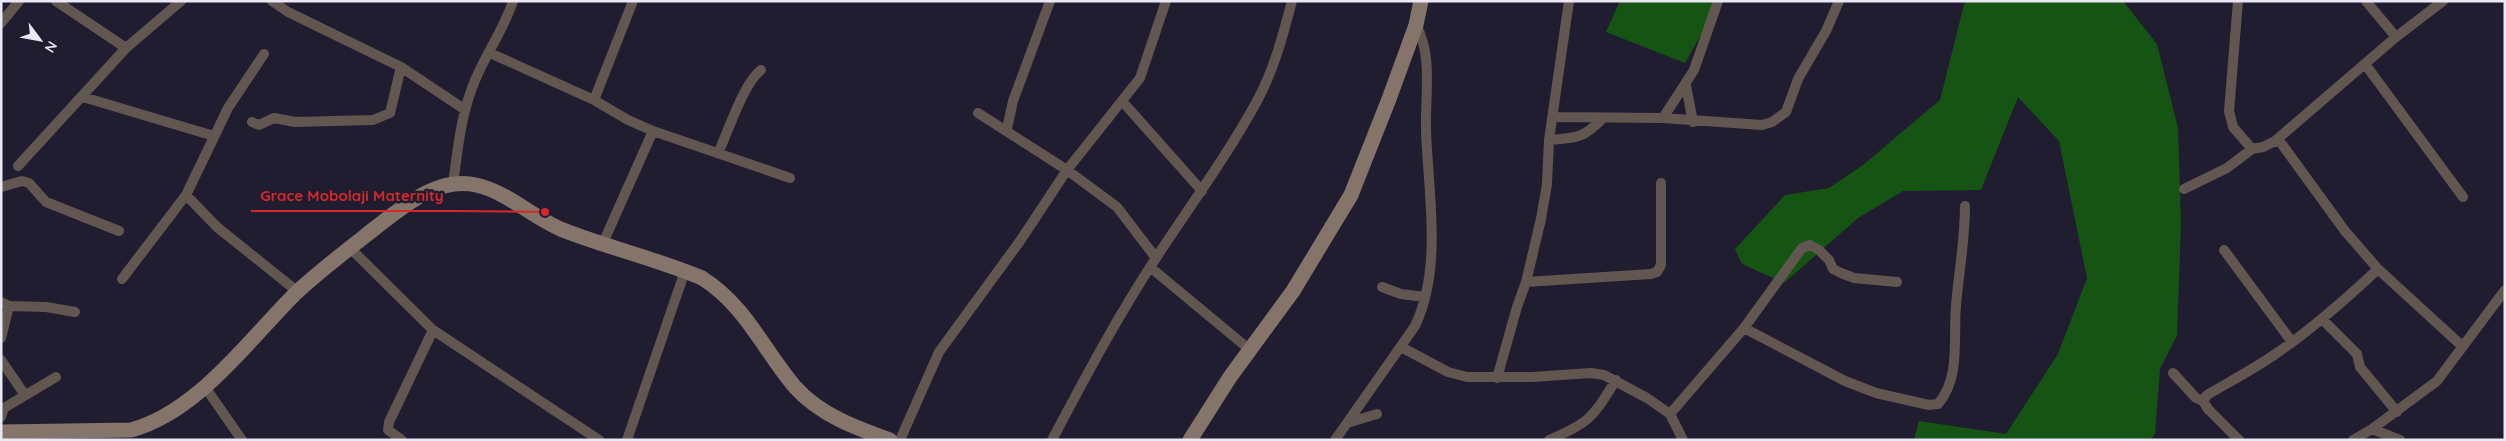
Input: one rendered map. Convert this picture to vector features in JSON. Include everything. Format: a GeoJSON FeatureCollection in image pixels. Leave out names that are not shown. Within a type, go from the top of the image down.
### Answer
{"type":"FeatureCollection","features":[{"type":"Feature","properties":{"kind":"street"},"geometry":{"type":"LineString","coordinates":[[3,16],[19,1]]}},
{"type":"Feature","properties":{"kind":"street"},"geometry":{"type":"LineString","coordinates":[[56,1],[126,48]]}},
{"type":"Feature","properties":{"kind":"street"},"geometry":{"type":"LineString","coordinates":[[18,166],[126,48],[181,1]]}},
{"type":"Feature","properties":{"kind":"street"},"geometry":{"type":"LineString","coordinates":[[272,1],[288,12],[401,67],[464,109]]}},
{"type":"Feature","properties":{"kind":"street"},"geometry":{"type":"LineString","coordinates":[[453,184],[464,109],[476,76],[490,53],[513,1]]}},
{"type":"Feature","properties":{"kind":"street"},"geometry":{"type":"LineString","coordinates":[[594,100],[633,1]]}},
{"type":"Feature","properties":{"kind":"street"},"geometry":{"type":"LineString","coordinates":[[1006,129],[1013,101],[1050,1]]}},
{"type":"Feature","properties":{"kind":"street"},"geometry":{"type":"LineString","coordinates":[[900,440],[939,352],[1020,241],[1067,170],[1144,70],[1166,1]]}},
{"type":"Feature","properties":{"kind":"street"},"geometry":{"type":"LineString","coordinates":[[1052,440],[1114,323],[1202,191],[1257,100],[1277,55],[1292,1]]}},
{"type":"Feature","properties":{"kind":"street"},"geometry":{"type":"LineString","coordinates":[[1190,440],[1250,350],[1293,291],[1350,195],[1368,154],[1416,25],[1421,1]]}},
{"type":"Feature","properties":{"kind":"street"},"geometry":{"type":"LineString","coordinates":[[1497,378],[1526,282],[1541,219],[1547,184],[1549,140],[1569,1]]}},
{"type":"Feature","properties":{"kind":"street"},"geometry":{"type":"LineString","coordinates":[[1664,118],[1686,86],[1694,70],[1718,1]]}},
{"type":"Feature","properties":{"kind":"street"},"geometry":{"type":"LineString","coordinates":[[1552,117],[1664,118],[1693,122],[1762,125],[1780,118],[1788,107],[1798,79],[1810,56],[1820,44],[1839,1]]}},
{"type":"Feature","properties":{"kind":"street"},"geometry":{"type":"LineString","coordinates":[[2238,1],[2229,111],[2233,127],[2252,149]]}},
{"type":"Feature","properties":{"kind":"street"},"geometry":{"type":"LineString","coordinates":[[2366,1],[2396,37]]}},
{"type":"Feature","properties":{"kind":"street"},"geometry":{"type":"LineString","coordinates":[[2184,189],[2227,168],[2252,149],[2263,147],[2275,141],[2396,37],[2443,1]]}},
{"type":"Feature","properties":{"kind":"street"},"geometry":{"type":"LineString","coordinates":[[1335,440],[1371,386],[1401,347],[1415,326],[1423,309],[1429,278],[1430,177],[1426,129],[1426,46],[1416,25]]}},
{"type":"Feature","properties":{"kind":"street"},"geometry":{"type":"LineString","coordinates":[[490,53],[594,100],[628,120],[653,131],[790,178]]}},
{"type":"Feature","properties":{"kind":"street"},"geometry":{"type":"LineString","coordinates":[[122,279],[186,195],[228,108],[264,54]]}},
{"type":"Feature","properties":{"kind":"street"},"geometry":{"type":"LineString","coordinates":[[2365,64],[2463,197]]}},
{"type":"Feature","properties":{"kind":"street"},"geometry":{"type":"LineString","coordinates":[[252,122],[259,125],[274,118],[295,122],[374,120],[382,118],[390,113],[401,67]]}},
{"type":"Feature","properties":{"kind":"street"},"geometry":{"type":"LineString","coordinates":[[718,153],[743,93],[754,75],[761,70]]}},
{"type":"Feature","properties":{"kind":"street"},"geometry":{"type":"LineString","coordinates":[[1686,86],[1693,122]]}},
{"type":"Feature","properties":{"kind":"street"},"geometry":{"type":"LineString","coordinates":[[82,97],[214,136]]}},
{"type":"Feature","properties":{"kind":"street"},"geometry":{"type":"LineString","coordinates":[[1122,101],[1202,191]]}},
{"type":"Feature","properties":{"kind":"street"},"geometry":{"type":"LineString","coordinates":[[978,113],[1006,129],[1067,170],[1117,207],[1153,262],[1250,350]]}},
{"type":"Feature","properties":{"kind":"street"},"geometry":{"type":"LineString","coordinates":[[1549,140],[1576,138],[1588,134],[1603,118]]}},
{"type":"Feature","properties":{"kind":"street"},"geometry":{"type":"LineString","coordinates":[[603,243],[653,131]]}},
{"type":"Feature","properties":{"kind":"street"},"geometry":{"type":"LineString","coordinates":[[2275,141],[2288,150],[2345,231],[2378,269],[2462,346]]}},
{"type":"Feature","properties":{"kind":"street"},"geometry":{"type":"LineString","coordinates":[[1,187],[22,181],[28,183],[46,202],[119,231]]}},
{"type":"Feature","properties":{"kind":"street"},"geometry":{"type":"LineString","coordinates":[[1526,282],[1651,274],[1657,272],[1661,265],[1661,183]]}},
{"type":"Feature","properties":{"kind":"street"},"geometry":{"type":"LineString","coordinates":[[1,432],[125,435],[144,427],[206,388],[298,292],[350,248],[411,201],[429,190],[453,184],[476,185],[497,192],[561,230],[702,278],[720,289],[735,304],[796,388],[833,417],[853,427],[886,439]]}},
{"type":"Feature","properties":{"kind":"street"},"geometry":{"type":"LineString","coordinates":[[186,195],[217,227],[298,292]]}},
{"type":"Feature","properties":{"kind":"street"},"geometry":{"type":"LineString","coordinates":[[1744,328],[1845,381],[1876,393],[1929,405],[1938,404],[1946,395],[1955,350],[1956,306],[1965,240],[1965,206]]}},
{"type":"Feature","properties":{"kind":"street"},"geometry":{"type":"LineString","coordinates":[[1670,414],[1744,328],[1802,248],[1810,246],[1819,250],[1829,260],[1833,269],[1854,278],[1897,282]]}},
{"type":"Feature","properties":{"kind":"street"},"geometry":{"type":"LineString","coordinates":[[350,248],[433,330],[599,440]]}},
{"type":"Feature","properties":{"kind":"street"},"geometry":{"type":"LineString","coordinates":[[2224,250],[2292,342]]}},
{"type":"Feature","properties":{"kind":"street"},"geometry":{"type":"LineString","coordinates":[[2204,400],[2207,395],[2292,342],[2322,319],[2378,269]]}},
{"type":"Feature","properties":{"kind":"street"},"geometry":{"type":"LineString","coordinates":[[627,440],[685,271]]}},
{"type":"Feature","properties":{"kind":"street"},"geometry":{"type":"LineString","coordinates":[[1382,286],[1410,296],[1425,297]]}},
{"type":"Feature","properties":{"kind":"street"},"geometry":{"type":"LineString","coordinates":[[2353,440],[2397,412],[2437,381],[2505,290]]}},
{"type":"Feature","properties":{"kind":"street"},"geometry":{"type":"LineString","coordinates":[[1,338],[5,304],[46,307],[75,312]]}},
{"type":"Feature","properties":{"kind":"street"},"geometry":{"type":"LineString","coordinates":[[2322,319],[2357,354],[2360,367],[2397,412]]}},
{"type":"Feature","properties":{"kind":"street"},"geometry":{"type":"LineString","coordinates":[[402,440],[388,430],[390,422],[433,330]]}},
{"type":"Feature","properties":{"kind":"street"},"geometry":{"type":"LineString","coordinates":[[1401,347],[1448,372],[1467,377],[1497,378],[1591,373],[1616,380],[1670,414],[1683,440]]}},
{"type":"Feature","properties":{"kind":"street"},"geometry":{"type":"LineString","coordinates":[[1,360],[25,395]]}},
{"type":"Feature","properties":{"kind":"street"},"geometry":{"type":"LineString","coordinates":[[2173,373],[2196,398],[2204,400]]}},
{"type":"Feature","properties":{"kind":"street"},"geometry":{"type":"LineString","coordinates":[[1,417],[4,408],[56,377]]}},
{"type":"Feature","properties":{"kind":"street"},"geometry":{"type":"LineString","coordinates":[[1549,440],[1578,427],[1588,420],[1616,380]]}},
{"type":"Feature","properties":{"kind":"street"},"geometry":{"type":"LineString","coordinates":[[206,388],[242,440]]}},
{"type":"Feature","properties":{"kind":"street"},"geometry":{"type":"LineString","coordinates":[[2204,400],[2208,409],[2239,440]]}},
{"type":"Feature","properties":{"kind":"street"},"geometry":{"type":"LineString","coordinates":[[1348,423],[1377,414]]}},
{"type":"Feature","properties":{"kind":"street"},"geometry":{"type":"LineString","coordinates":[[2372,429],[2400,440]]}},
{"type":"Feature","properties":{"kind":"green space"},"geometry":{"type":"Polygon","coordinates":[[[1620,1],[1720,1],[1685,63],[1606,32],[1620,1]]]}},
{"type":"Feature","properties":{"kind":"green space"},"geometry":{"type":"Polygon","coordinates":[[[1965,1],[2123,1],[2157,44],[2178,128],[2181,223],[2177,335],[2160,369],[2155,434],[2150,440],[1914,440],[1919,421],[2006,434],[2058,354],[2087,278],[2059,141],[2018,97],[1981,190],[1903,191],[1858,218],[1784,283],[1742,264],[1735,249],[1785,195],[1829,188],[1863,165],[1940,100],[1965,1]]]}},
{"type":"Feature","properties":{"kind":"place","name":"Grace Mobolaji Maternity"},"geometry":{"type":"Point","coordinates":[545,212]}}]}
